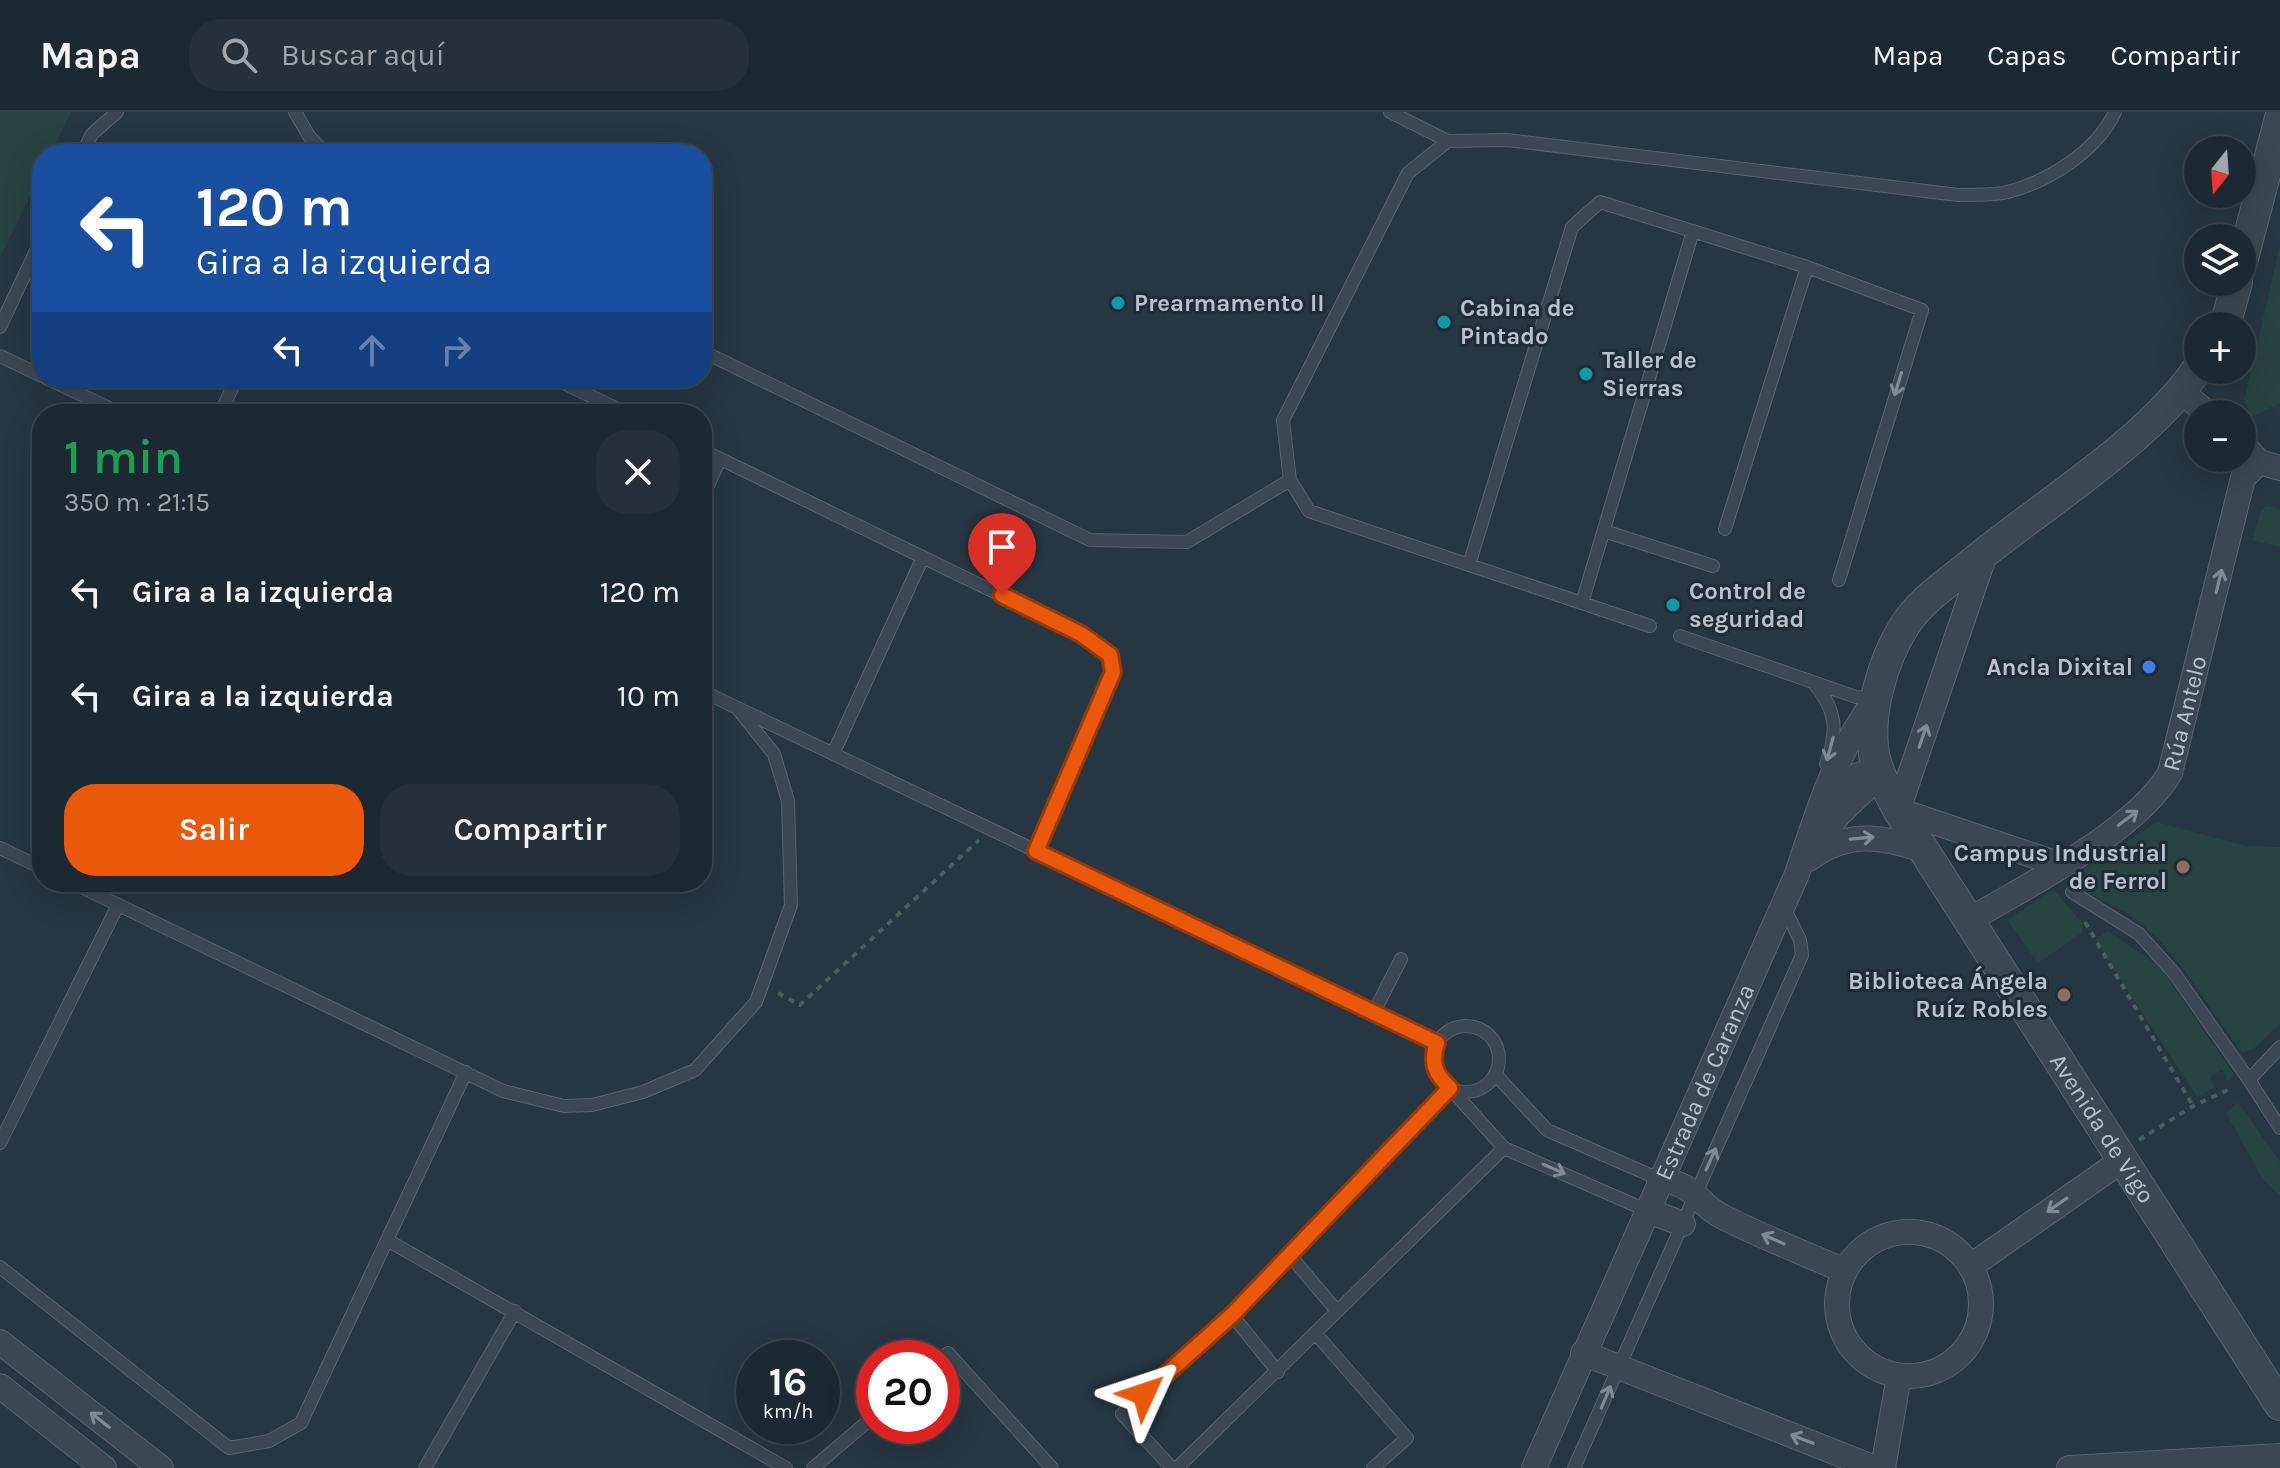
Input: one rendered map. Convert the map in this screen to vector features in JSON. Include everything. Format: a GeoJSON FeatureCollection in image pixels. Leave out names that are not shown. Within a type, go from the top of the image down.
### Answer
{"type":"FeatureCollection","features":[{"type":"Feature","properties":{"kind":"street"},"geometry":{"type":"LineString","coordinates":[[2252,224],[2280,118]]}},
{"type":"Feature","properties":{"kind":"street","name":"Avenida de Vigo"},"geometry":{"type":"LineString","coordinates":[[2186,384],[2148,425],[1986,551],[1926,601],[1905,625],[1877,698],[1874,754],[1898,810],[2280,1405]]}},
{"type":"Feature","properties":{"kind":"street","name":"Rúa Antelo"},"geometry":{"type":"LineString","coordinates":[[1968,921],[2061,865],[2131,817],[2158,793],[2170,773],[2243,478],[2269,465]]}},
{"type":"Feature","properties":{"kind":"street"},"geometry":{"type":"LineString","coordinates":[[1986,551],[1898,810],[2061,865]]}},
{"type":"Feature","properties":{"kind":"street","name":"Estrada de Caranza"},"geometry":{"type":"LineString","coordinates":[[1534,1468],[1659,1179],[1800,868],[1820,806],[1851,737],[1877,698]]}},
{"type":"Feature","properties":{"kind":"street"},"geometry":{"type":"LineString","coordinates":[[1820,806],[1855,775],[1870,772],[1881,774]]}},
{"type":"Feature","properties":{"kind":"street"},"geometry":{"type":"LineString","coordinates":[[1800,868],[1839,814],[1881,774]]}},
{"type":"Feature","properties":{"kind":"street"},"geometry":{"type":"LineString","coordinates":[[1800,868],[1831,846],[1863,836],[1882,838],[1925,851]]}},
{"type":"Feature","properties":{"kind":"street"},"geometry":{"type":"LineString","coordinates":[[1971,1266],[2119,1158]]}},
{"type":"Feature","properties":{"kind":"street"},"geometry":{"type":"LineString","coordinates":[[1659,1179],[1681,1183],[1697,1192],[1720,1216],[1845,1271]]}},
{"type":"Feature","properties":{"kind":"street"},"geometry":{"type":"LineString","coordinates":[[1646,1210],[1683,1224]]}},
{"type":"Feature","properties":{"kind":"street"},"geometry":{"type":"LineString","coordinates":[[1917,1232],[1938,1238],[1957,1249],[1971,1266],[1980,1288],[1981,1311],[1975,1333],[1963,1353],[1933,1372],[1899,1376],[1877,1369],[1858,1356],[1845,1337],[1837,1304],[1845,1271],[1857,1253],[1875,1241],[1895,1233],[1917,1232]]}},
{"type":"Feature","properties":{"kind":"street"},"geometry":{"type":"LineString","coordinates":[[0,1342],[161,1468]]}},
{"type":"Feature","properties":{"kind":"street"},"geometry":{"type":"LineString","coordinates":[[1583,1353],[1875,1468]]}},
{"type":"Feature","properties":{"kind":"street"},"geometry":{"type":"LineString","coordinates":[[1883,1468],[1899,1376]]}},
{"type":"Feature","properties":{"kind":"street"},"geometry":{"type":"LineString","coordinates":[[0,1386],[104,1468]]}},
{"type":"Feature","properties":{"kind":"street"},"geometry":{"type":"LineString","coordinates":[[2069,1468],[2280,1456]]}},
{"type":"Feature","properties":{"kind":"lane"},"geometry":{"type":"LineString","coordinates":[[88,144],[92,134],[117,112]]}},
{"type":"Feature","properties":{"kind":"lane"},"geometry":{"type":"LineString","coordinates":[[295,112],[317,144]]}},
{"type":"Feature","properties":{"kind":"lane"},"geometry":{"type":"LineString","coordinates":[[1390,112],[1448,141],[1507,140],[1958,195],[2006,193],[2053,175],[2107,130],[2115,112]]}},
{"type":"Feature","properties":{"kind":"lane"},"geometry":{"type":"LineString","coordinates":[[1448,141],[1408,173],[1283,420],[1290,480],[1309,511],[1650,626]]}},
{"type":"Feature","properties":{"kind":"lane"},"geometry":{"type":"LineString","coordinates":[[1469,565],[1572,227],[1600,202],[1807,267],[1922,310],[1839,580]]}},
{"type":"Feature","properties":{"kind":"lane"},"geometry":{"type":"LineString","coordinates":[[1582,603],[1693,231]]}},
{"type":"Feature","properties":{"kind":"lane"},"geometry":{"type":"LineString","coordinates":[[0,327],[32,259]]}},
{"type":"Feature","properties":{"kind":"lane"},"geometry":{"type":"LineString","coordinates":[[1725,529],[1807,267]]}},
{"type":"Feature","properties":{"kind":"lane"},"geometry":{"type":"LineString","coordinates":[[0,356],[32,371]]}},
{"type":"Feature","properties":{"kind":"lane"},"geometry":{"type":"LineString","coordinates":[[712,356],[1090,540],[1187,542],[1290,480]]}},
{"type":"Feature","properties":{"kind":"lane"},"geometry":{"type":"LineString","coordinates":[[67,388],[101,404]]}},
{"type":"Feature","properties":{"kind":"lane"},"geometry":{"type":"LineString","coordinates":[[574,388],[607,404]]}},
{"type":"Feature","properties":{"kind":"lane"},"geometry":{"type":"LineString","coordinates":[[712,455],[1081,634],[1110,655],[1113,672],[1109,687],[1036,851]]}},
{"type":"Feature","properties":{"kind":"lane"},"geometry":{"type":"LineString","coordinates":[[712,477],[720,459]]}},
{"type":"Feature","properties":{"kind":"lane"},"geometry":{"type":"LineString","coordinates":[[1604,531],[1713,566]]}},
{"type":"Feature","properties":{"kind":"lane"},"geometry":{"type":"LineString","coordinates":[[833,754],[923,557]]}},
{"type":"Feature","properties":{"kind":"lane"},"geometry":{"type":"LineString","coordinates":[[1680,636],[1856,697],[1877,698]]}},
{"type":"Feature","properties":{"kind":"lane"},"geometry":{"type":"LineString","coordinates":[[1811,680],[1829,701],[1835,722],[1811,830]]}},
{"type":"Feature","properties":{"kind":"lane"},"geometry":{"type":"LineString","coordinates":[[712,696],[1437,1043]]}},
{"type":"Feature","properties":{"kind":"lane"},"geometry":{"type":"LineString","coordinates":[[91,892],[503,1091],[564,1106],[592,1105],[643,1092],[695,1070],[756,1002],[791,905],[788,801],[774,754],[737,708]]}},
{"type":"Feature","properties":{"kind":"lane"},"geometry":{"type":"LineString","coordinates":[[0,848],[32,863]]}},
{"type":"Feature","properties":{"kind":"lane"},"geometry":{"type":"LineString","coordinates":[[2072,892],[2139,934],[2174,973],[2280,1128]]}},
{"type":"Feature","properties":{"kind":"lane"},"geometry":{"type":"LineString","coordinates":[[0,1143],[118,905]]}},
{"type":"Feature","properties":{"kind":"lane"},"geometry":{"type":"LineString","coordinates":[[1574,1468],[1802,955],[1800,940],[1782,905]]}},
{"type":"Feature","properties":{"kind":"lane"},"geometry":{"type":"LineString","coordinates":[[1374,1012],[1401,959]]}},
{"type":"Feature","properties":{"kind":"lane"},"geometry":{"type":"LineString","coordinates":[[1450,1088],[1469,1092],[1480,1089],[1495,1074],[1499,1064],[1495,1045],[1481,1030],[1468,1026],[1451,1030],[1437,1043],[1433,1065],[1439,1078],[1504,1148],[1646,1210]]}},
{"type":"Feature","properties":{"kind":"lane"},"geometry":{"type":"LineString","coordinates":[[2249,1080],[2280,1047]]}},
{"type":"Feature","properties":{"kind":"lane"},"geometry":{"type":"LineString","coordinates":[[0,1267],[229,1448],[269,1441],[301,1423],[466,1072]]}},
{"type":"Feature","properties":{"kind":"lane"},"geometry":{"type":"LineString","coordinates":[[1495,1074],[1547,1130],[1659,1179]]}},
{"type":"Feature","properties":{"kind":"lane"},"geometry":{"type":"LineString","coordinates":[[1450,1088],[1288,1253],[1232,1315],[1122,1414],[1174,1468],[1278,1372],[1336,1310],[1504,1148]]}},
{"type":"Feature","properties":{"kind":"lane"},"geometry":{"type":"LineString","coordinates":[[389,1241],[786,1468]]}},
{"type":"Feature","properties":{"kind":"lane"},"geometry":{"type":"LineString","coordinates":[[1288,1253],[1336,1310]]}},
{"type":"Feature","properties":{"kind":"lane"},"geometry":{"type":"LineString","coordinates":[[425,1468],[515,1311]]}},
{"type":"Feature","properties":{"kind":"lane"},"geometry":{"type":"LineString","coordinates":[[1232,1315],[1278,1372]]}},
{"type":"Feature","properties":{"kind":"lane"},"geometry":{"type":"LineString","coordinates":[[1316,1334],[1407,1438],[1373,1468]]}},
{"type":"Feature","properties":{"kind":"lane"},"geometry":{"type":"LineString","coordinates":[[960,1366],[1052,1468]]}},
{"type":"Feature","properties":{"kind":"lane"},"geometry":{"type":"LineString","coordinates":[[813,1468],[856,1431]]}},
{"type":"Feature","properties":{"kind":"path"},"geometry":{"type":"LineString","coordinates":[[762,984],[800,1005],[991,829]]}},
{"type":"Feature","properties":{"kind":"path"},"geometry":{"type":"LineString","coordinates":[[2072,892],[2091,938],[2193,1106]]}},
{"type":"Feature","properties":{"kind":"path"},"geometry":{"type":"LineString","coordinates":[[2119,1158],[2193,1106],[2249,1080]]}},
{"type":"Feature","properties":{"kind":"green space"},"geometry":{"type":"Polygon","coordinates":[[[0,112],[71,112],[56,144],[32,144],[32,192],[0,258],[0,112]]]}},
{"type":"Feature","properties":{"kind":"green space"},"geometry":{"type":"Polygon","coordinates":[[[2280,246],[2280,403],[2256,415],[2256,400],[2244,400],[2248,384],[2256,384],[2256,349],[2280,246]]]}},
{"type":"Feature","properties":{"kind":"green space"},"geometry":{"type":"Polygon","coordinates":[[[2267,506],[2280,509],[2280,547],[2252,540],[2261,510],[2267,506]]]}},
{"type":"Feature","properties":{"kind":"green space"},"geometry":{"type":"Polygon","coordinates":[[[2157,822],[2246,846],[2280,847],[2280,1024],[2253,1049],[2242,1052],[2180,965],[2152,933],[2129,914],[2067,880],[2157,822]]]}},
{"type":"Feature","properties":{"kind":"green space"},"geometry":{"type":"Polygon","coordinates":[[[2053,889],[2083,924],[2082,933],[2038,963],[2007,920],[2053,889]]]}},
{"type":"Feature","properties":{"kind":"green space"},"geometry":{"type":"Polygon","coordinates":[[[2108,931],[2160,967],[2234,1074],[2228,1081],[2222,1070],[2209,1078],[2215,1087],[2197,1097],[2095,940],[2108,931]]]}},
{"type":"Feature","properties":{"kind":"green space"},"geometry":{"type":"Polygon","coordinates":[[[2238,1102],[2280,1162],[2280,1196],[2262,1178],[2226,1113],[2238,1102]]]}},
{"type":"Feature","properties":{"kind":"place","name":"Prearmamento II"},"geometry":{"type":"Point","coordinates":[1118,303]}},
{"type":"Feature","properties":{"kind":"place","name":"Cabina de Pintado"},"geometry":{"type":"Point","coordinates":[1444,322]}},
{"type":"Feature","properties":{"kind":"place","name":"Taller de Sierras"},"geometry":{"type":"Point","coordinates":[1586,374]}},
{"type":"Feature","properties":{"kind":"place","name":"Control de seguridad"},"geometry":{"type":"Point","coordinates":[1673,605]}},
{"type":"Feature","properties":{"kind":"place","name":"Ancla Dixital"},"geometry":{"type":"Point","coordinates":[2149,667]}},
{"type":"Feature","properties":{"kind":"place","name":"Campus Industrial de Ferrol"},"geometry":{"type":"Point","coordinates":[2183,867]}},
{"type":"Feature","properties":{"kind":"place","name":"Biblioteca Ángela Ruíz Robles"},"geometry":{"type":"Point","coordinates":[2064,995]}},
{"type":"Feature","properties":{"kind":"route"},"geometry":{"type":"LineString","coordinates":[[1002,595],[1081,634],[1110,655],[1113,672],[1036,851],[1437,1043],[1433,1065],[1439,1078],[1450,1088],[1288,1253],[1232,1315],[1144,1394]]}}]}
